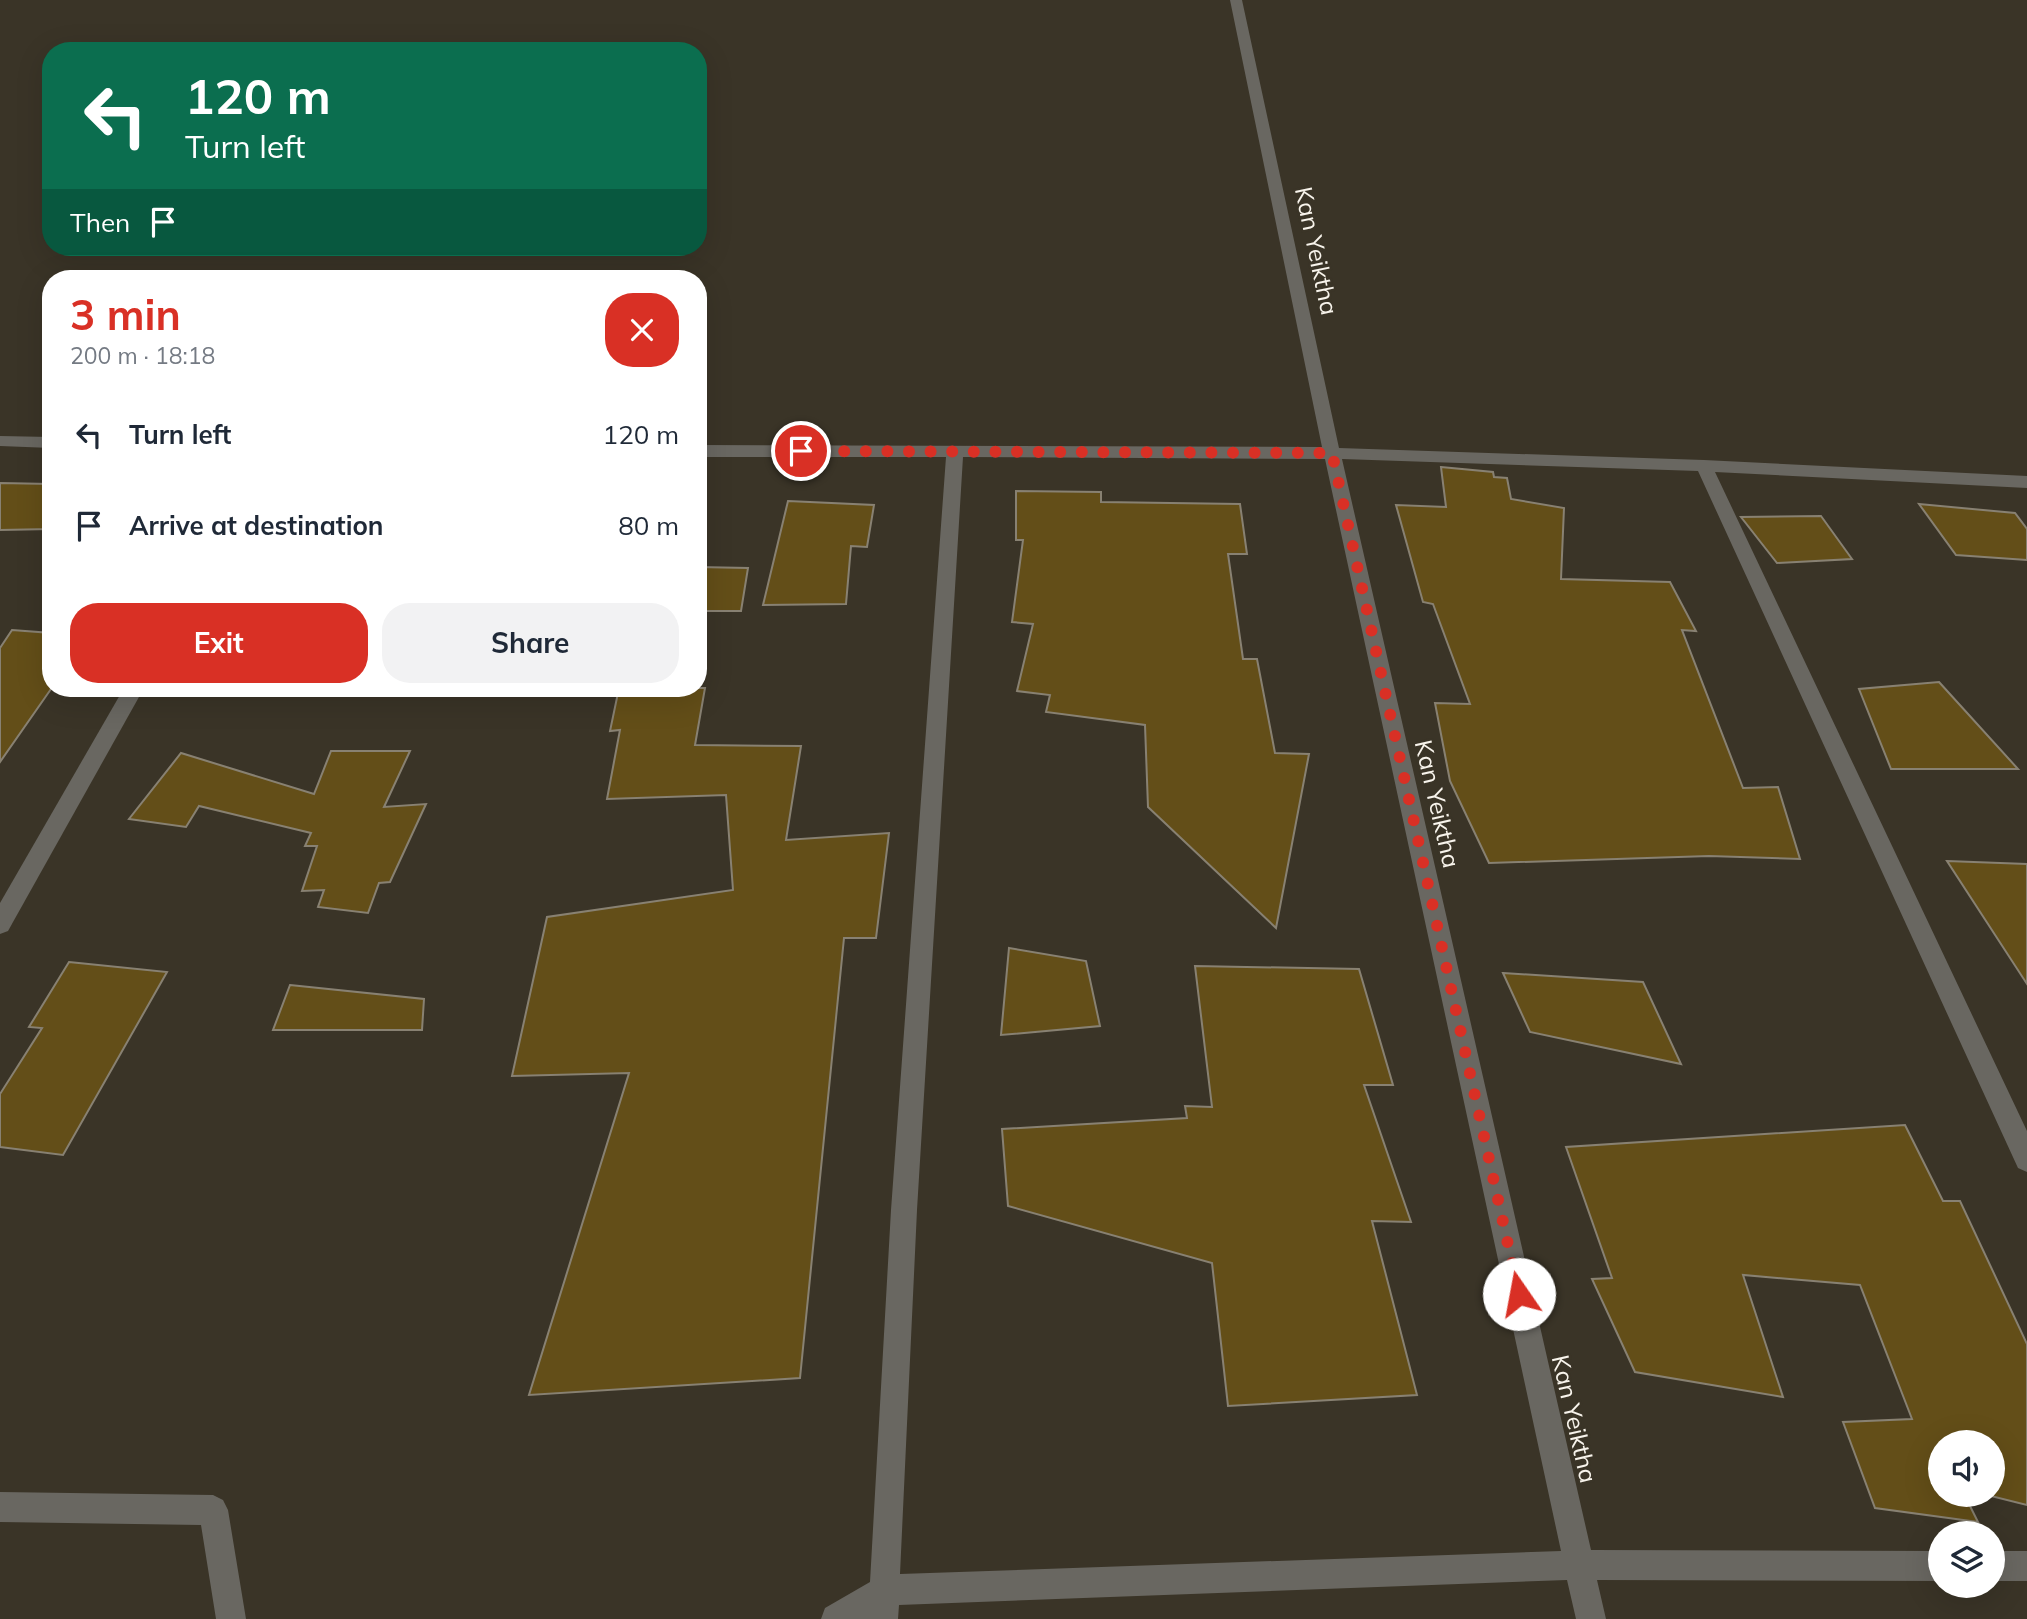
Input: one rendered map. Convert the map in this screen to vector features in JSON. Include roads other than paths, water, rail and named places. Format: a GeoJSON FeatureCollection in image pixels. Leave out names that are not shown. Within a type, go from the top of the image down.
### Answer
{"type":"FeatureCollection","features":[{"type":"Feature","properties":{"kind":"street","name":"Kan Yeiktha"},"geometry":{"type":"LineString","coordinates":[[1236,0],[1332,453],[1591,1619]]}},
{"type":"Feature","properties":{"kind":"street"},"geometry":{"type":"LineString","coordinates":[[0,441],[42,443]]}},
{"type":"Feature","properties":{"kind":"street"},"geometry":{"type":"LineString","coordinates":[[707,450],[1332,453],[1704,466],[2027,482]]}},
{"type":"Feature","properties":{"kind":"street"},"geometry":{"type":"LineString","coordinates":[[884,1605],[904,1210],[955,451]]}},
{"type":"Feature","properties":{"kind":"street"},"geometry":{"type":"LineString","coordinates":[[1704,466],[2027,1159]]}},
{"type":"Feature","properties":{"kind":"street"},"geometry":{"type":"LineString","coordinates":[[0,923],[129,697]]}},
{"type":"Feature","properties":{"kind":"street"},"geometry":{"type":"LineString","coordinates":[[0,1507],[213,1510],[231,1619]]}},
{"type":"Feature","properties":{"kind":"street"},"geometry":{"type":"LineString","coordinates":[[836,1619],[884,1605],[1579,1565],[1928,1566]]}},
{"type":"Feature","properties":{"kind":"street"},"geometry":{"type":"LineString","coordinates":[[2005,1566],[2027,1566]]}}]}
